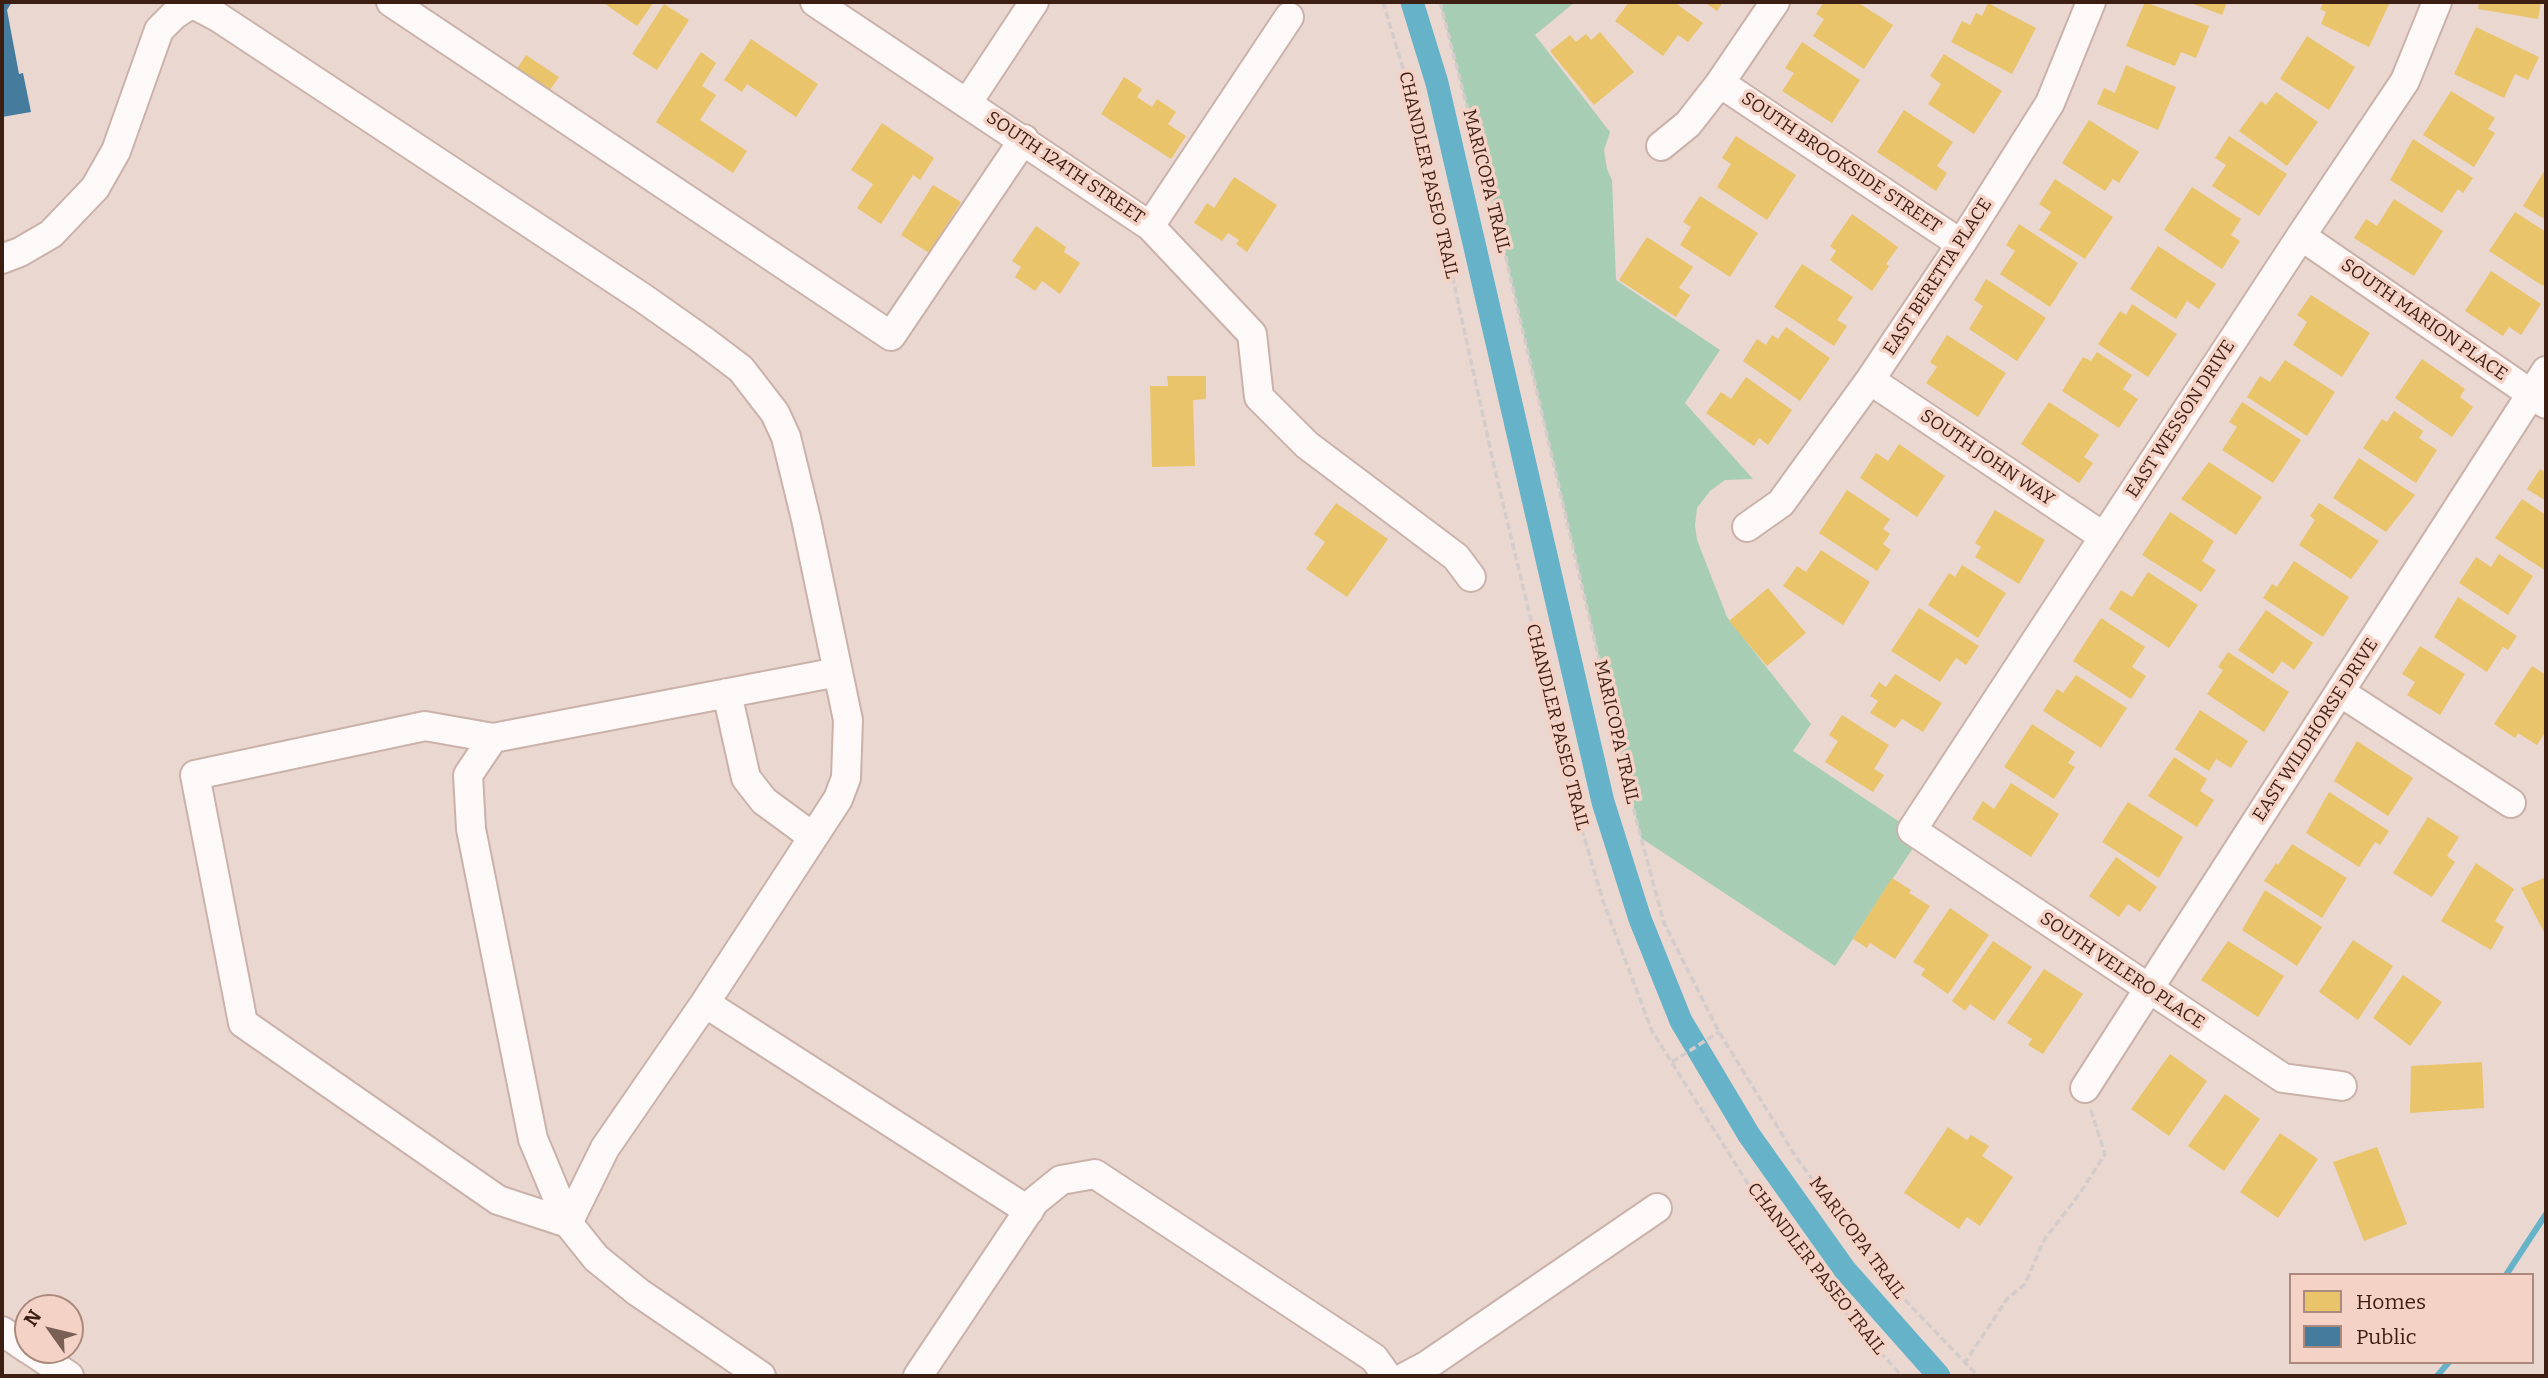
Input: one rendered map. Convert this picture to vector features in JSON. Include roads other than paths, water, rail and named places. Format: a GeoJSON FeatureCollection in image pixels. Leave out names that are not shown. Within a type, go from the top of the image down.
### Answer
{"type":"FeatureCollection","features":[{"type":"Feature","properties":{"kind":"street"},"geometry":{"type":"LineString","coordinates":[[391,2],[891,336],[1024,139]]}},
{"type":"Feature","properties":{"kind":"street","name":"SOUTH 124TH STREET"},"geometry":{"type":"LineString","coordinates":[[816,2],[1150,226],[1252,334],[1259,397],[1307,445],[1456,557],[1471,577]]}},
{"type":"Feature","properties":{"kind":"street"},"geometry":{"type":"LineString","coordinates":[[968,102],[1034,2]]}},
{"type":"Feature","properties":{"kind":"street"},"geometry":{"type":"LineString","coordinates":[[1661,146],[1688,124],[1720,83],[1775,2]]}},
{"type":"Feature","properties":{"kind":"street","name":"EAST BERETTA PLACE"},"geometry":{"type":"LineString","coordinates":[[1747,527],[1781,503],[1870,380],[1961,244],[2050,103],[2091,2]]}},
{"type":"Feature","properties":{"kind":"street","name":"EAST WESSON DRIVE"},"geometry":{"type":"LineString","coordinates":[[1912,830],[2405,81],[2437,2]]}},
{"type":"Feature","properties":{"kind":"street"},"geometry":{"type":"LineString","coordinates":[[2,258],[51,234],[95,188],[116,151],[159,30],[189,5],[199,7],[218,16],[643,298],[741,369],[775,413],[786,437],[848,720],[846,778],[838,799],[705,1003],[605,1148],[568,1223]]}},
{"type":"Feature","properties":{"kind":"street"},"geometry":{"type":"LineString","coordinates":[[1150,226],[1289,18]]}},
{"type":"Feature","properties":{"kind":"street","name":"SOUTH BROOKSIDE STREET"},"geometry":{"type":"LineString","coordinates":[[1720,83],[1961,244]]}},
{"type":"Feature","properties":{"kind":"street","name":"SOUTH MARION PLACE"},"geometry":{"type":"LineString","coordinates":[[2301,236],[2539,399]]}},
{"type":"Feature","properties":{"kind":"street","name":"EAST WILDHORSE DRIVE"},"geometry":{"type":"LineString","coordinates":[[2085,1088],[2340,692],[2539,399],[2546,371]]}},
{"type":"Feature","properties":{"kind":"street","name":"SOUTH JOHN WAY"},"geometry":{"type":"LineString","coordinates":[[1870,380],[2104,537]]}},
{"type":"Feature","properties":{"kind":"street"},"geometry":{"type":"LineString","coordinates":[[568,1223],[498,1200],[243,1023],[195,775],[425,726],[494,737],[838,673]]}},
{"type":"Feature","properties":{"kind":"street"},"geometry":{"type":"LineString","coordinates":[[2340,692],[2511,803]]}},
{"type":"Feature","properties":{"kind":"street"},"geometry":{"type":"LineString","coordinates":[[727,693],[746,778],[764,801],[813,837]]}},
{"type":"Feature","properties":{"kind":"street"},"geometry":{"type":"LineString","coordinates":[[494,737],[468,775],[471,829],[533,1139],[568,1223],[596,1258],[638,1292],[761,1376]]}},
{"type":"Feature","properties":{"kind":"street","name":"SOUTH VELERO PLACE"},"geometry":{"type":"LineString","coordinates":[[1912,830],[2283,1078],[2342,1086]]}},
{"type":"Feature","properties":{"kind":"street"},"geometry":{"type":"LineString","coordinates":[[705,1003],[1029,1210]]}},
{"type":"Feature","properties":{"kind":"street"},"geometry":{"type":"LineString","coordinates":[[918,1376],[1035,1201],[1061,1180],[1096,1174],[1374,1358],[1387,1376]]}},
{"type":"Feature","properties":{"kind":"street"},"geometry":{"type":"LineString","coordinates":[[1408,1376],[1657,1208]]}},
{"type":"Feature","properties":{"kind":"street"},"geometry":{"type":"LineString","coordinates":[[51,1364],[69,1376]]}},
{"type":"Feature","properties":{"kind":"waterway"},"geometry":{"type":"LineString","coordinates":[[1412,2],[1437,83],[1603,802],[1640,919],[1681,1021],[1749,1135],[1845,1270],[1939,1376]]}},
{"type":"Feature","properties":{"kind":"waterway"},"geometry":{"type":"LineString","coordinates":[[2507,1273],[2546,1214]]}},
{"type":"Feature","properties":{"kind":"waterway"},"geometry":{"type":"LineString","coordinates":[[2437,1376],[2447,1364]]}}]}
